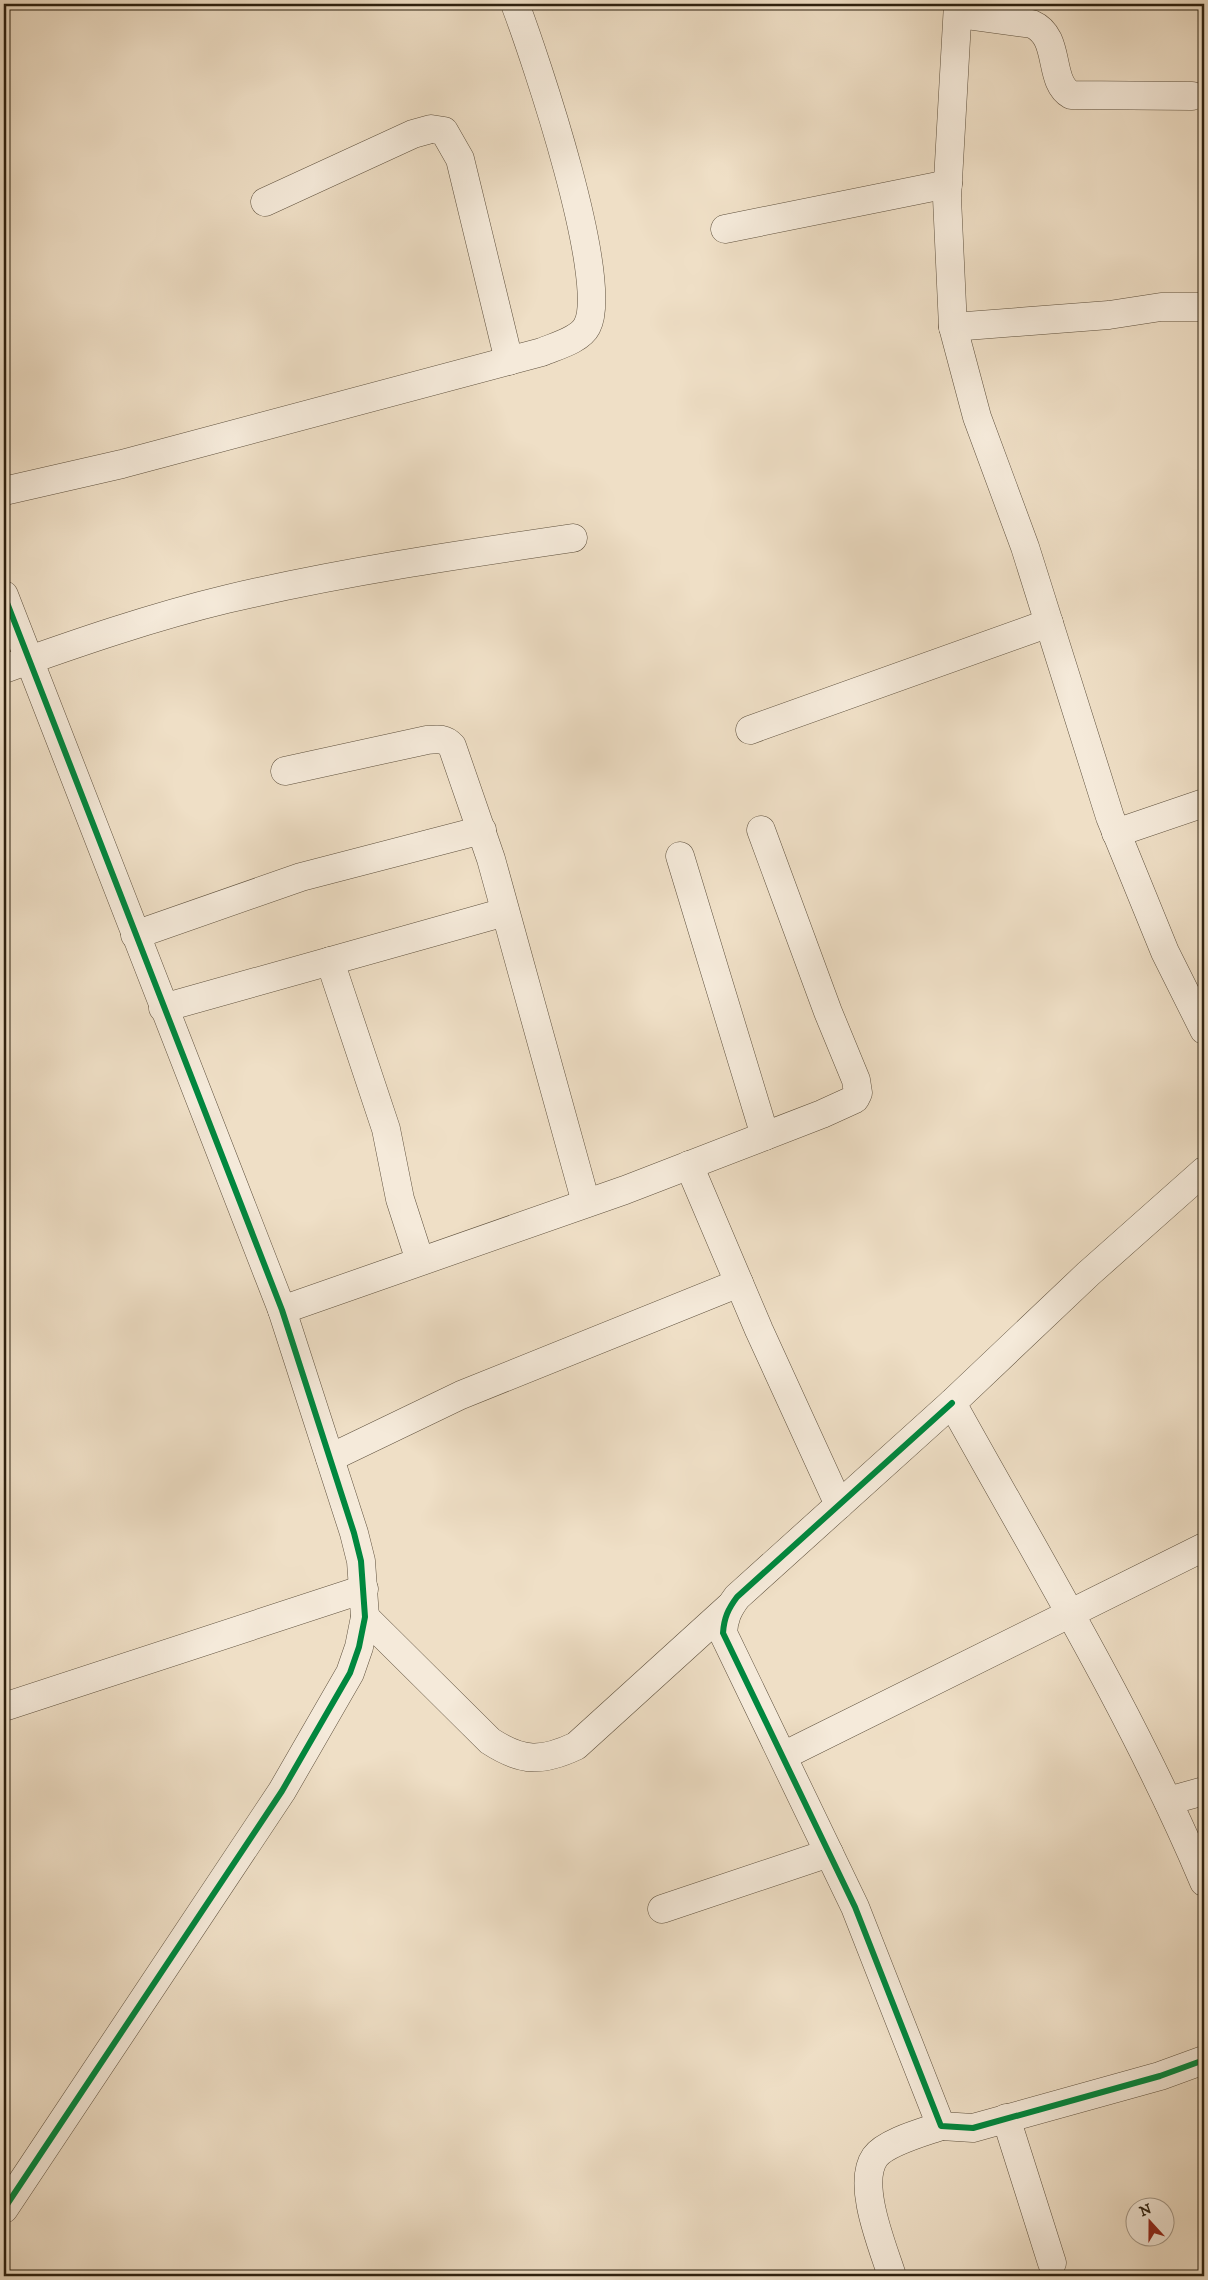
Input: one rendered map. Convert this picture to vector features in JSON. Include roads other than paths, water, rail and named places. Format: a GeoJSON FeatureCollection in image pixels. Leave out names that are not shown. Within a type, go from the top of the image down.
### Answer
{"type":"FeatureCollection","features":[{"type":"Feature","properties":{"kind":"street"},"geometry":{"type":"LineString","coordinates":[[4,491],[122,464],[542,352],[576,337],[586,328],[594,298],[587,250],[550,104],[515,4]]}},
{"type":"Feature","properties":{"kind":"street"},"geometry":{"type":"LineString","coordinates":[[1192,96],[1071,96],[1062,87],[1049,40],[1039,27],[958,9],[948,184],[953,327],[977,417],[1026,547],[1116,832],[1165,952],[1204,1030]]}},
{"type":"Feature","properties":{"kind":"street"},"geometry":{"type":"LineString","coordinates":[[265,202],[413,134],[431,129],[444,131],[460,159],[509,361]]}},
{"type":"Feature","properties":{"kind":"street"},"geometry":{"type":"LineString","coordinates":[[725,229],[948,184]]}},
{"type":"Feature","properties":{"kind":"street"},"geometry":{"type":"LineString","coordinates":[[953,327],[1109,316],[1162,307],[1204,307]]}},
{"type":"Feature","properties":{"kind":"street"},"geometry":{"type":"LineString","coordinates":[[4,669],[183,610],[228,599],[412,561],[573,538]]}},
{"type":"Feature","properties":{"kind":"street"},"geometry":{"type":"LineString","coordinates":[[4,595],[282,1310],[354,1533],[364,1589],[365,1617],[359,1648],[350,1673],[282,1791],[4,2209]]}},
{"type":"Feature","properties":{"kind":"street"},"geometry":{"type":"LineString","coordinates":[[750,730],[1049,623]]}},
{"type":"Feature","properties":{"kind":"street"},"geometry":{"type":"LineString","coordinates":[[285,771],[439,738],[447,741],[452,746],[460,763],[482,830],[586,1203]]}},
{"type":"Feature","properties":{"kind":"street"},"geometry":{"type":"LineString","coordinates":[[1116,832],[1204,803]]}},
{"type":"Feature","properties":{"kind":"street"},"geometry":{"type":"LineString","coordinates":[[135,935],[302,877],[482,830]]}},
{"type":"Feature","properties":{"kind":"street"},"geometry":{"type":"LineString","coordinates":[[282,1310],[689,1165],[848,1103],[858,1093],[856,1080],[828,1012],[761,830]]}},
{"type":"Feature","properties":{"kind":"street"},"geometry":{"type":"LineString","coordinates":[[680,856],[765,1136]]}},
{"type":"Feature","properties":{"kind":"street"},"geometry":{"type":"LineString","coordinates":[[163,1008],[506,912]]}},
{"type":"Feature","properties":{"kind":"street"},"geometry":{"type":"LineString","coordinates":[[330,961],[386,1128],[400,1199],[420,1261]]}},
{"type":"Feature","properties":{"kind":"street"},"geometry":{"type":"LineString","coordinates":[[689,1165],[739,1283],[839,1505]]}},
{"type":"Feature","properties":{"kind":"street"},"geometry":{"type":"LineString","coordinates":[[365,1617],[490,1741],[507,1752],[530,1758],[555,1756],[576,1746],[952,1403],[1088,1274],[1204,1171]]}},
{"type":"Feature","properties":{"kind":"street"},"geometry":{"type":"LineString","coordinates":[[330,1458],[460,1395],[739,1283]]}},
{"type":"Feature","properties":{"kind":"street"},"geometry":{"type":"LineString","coordinates":[[952,1403],[1069,1614],[1168,1800],[1204,1882]]}},
{"type":"Feature","properties":{"kind":"street"},"geometry":{"type":"LineString","coordinates":[[783,1756],[1204,1547]]}},
{"type":"Feature","properties":{"kind":"street"},"geometry":{"type":"LineString","coordinates":[[4,1707],[364,1589]]}},
{"type":"Feature","properties":{"kind":"street"},"geometry":{"type":"LineString","coordinates":[[729,1607],[724,1621],[723,1633],[855,1907],[941,2126]]}},
{"type":"Feature","properties":{"kind":"street"},"geometry":{"type":"LineString","coordinates":[[1168,1800],[1204,1792]]}},
{"type":"Feature","properties":{"kind":"street"},"geometry":{"type":"LineString","coordinates":[[662,1909],[829,1853]]}},
{"type":"Feature","properties":{"kind":"street"},"geometry":{"type":"LineString","coordinates":[[892,2276],[868,2194],[869,2174],[875,2156],[900,2140],[941,2126],[973,2128],[1160,2076],[1204,2060]]}},
{"type":"Feature","properties":{"kind":"street"},"geometry":{"type":"LineString","coordinates":[[1006,2118],[1052,2263]]}}]}
